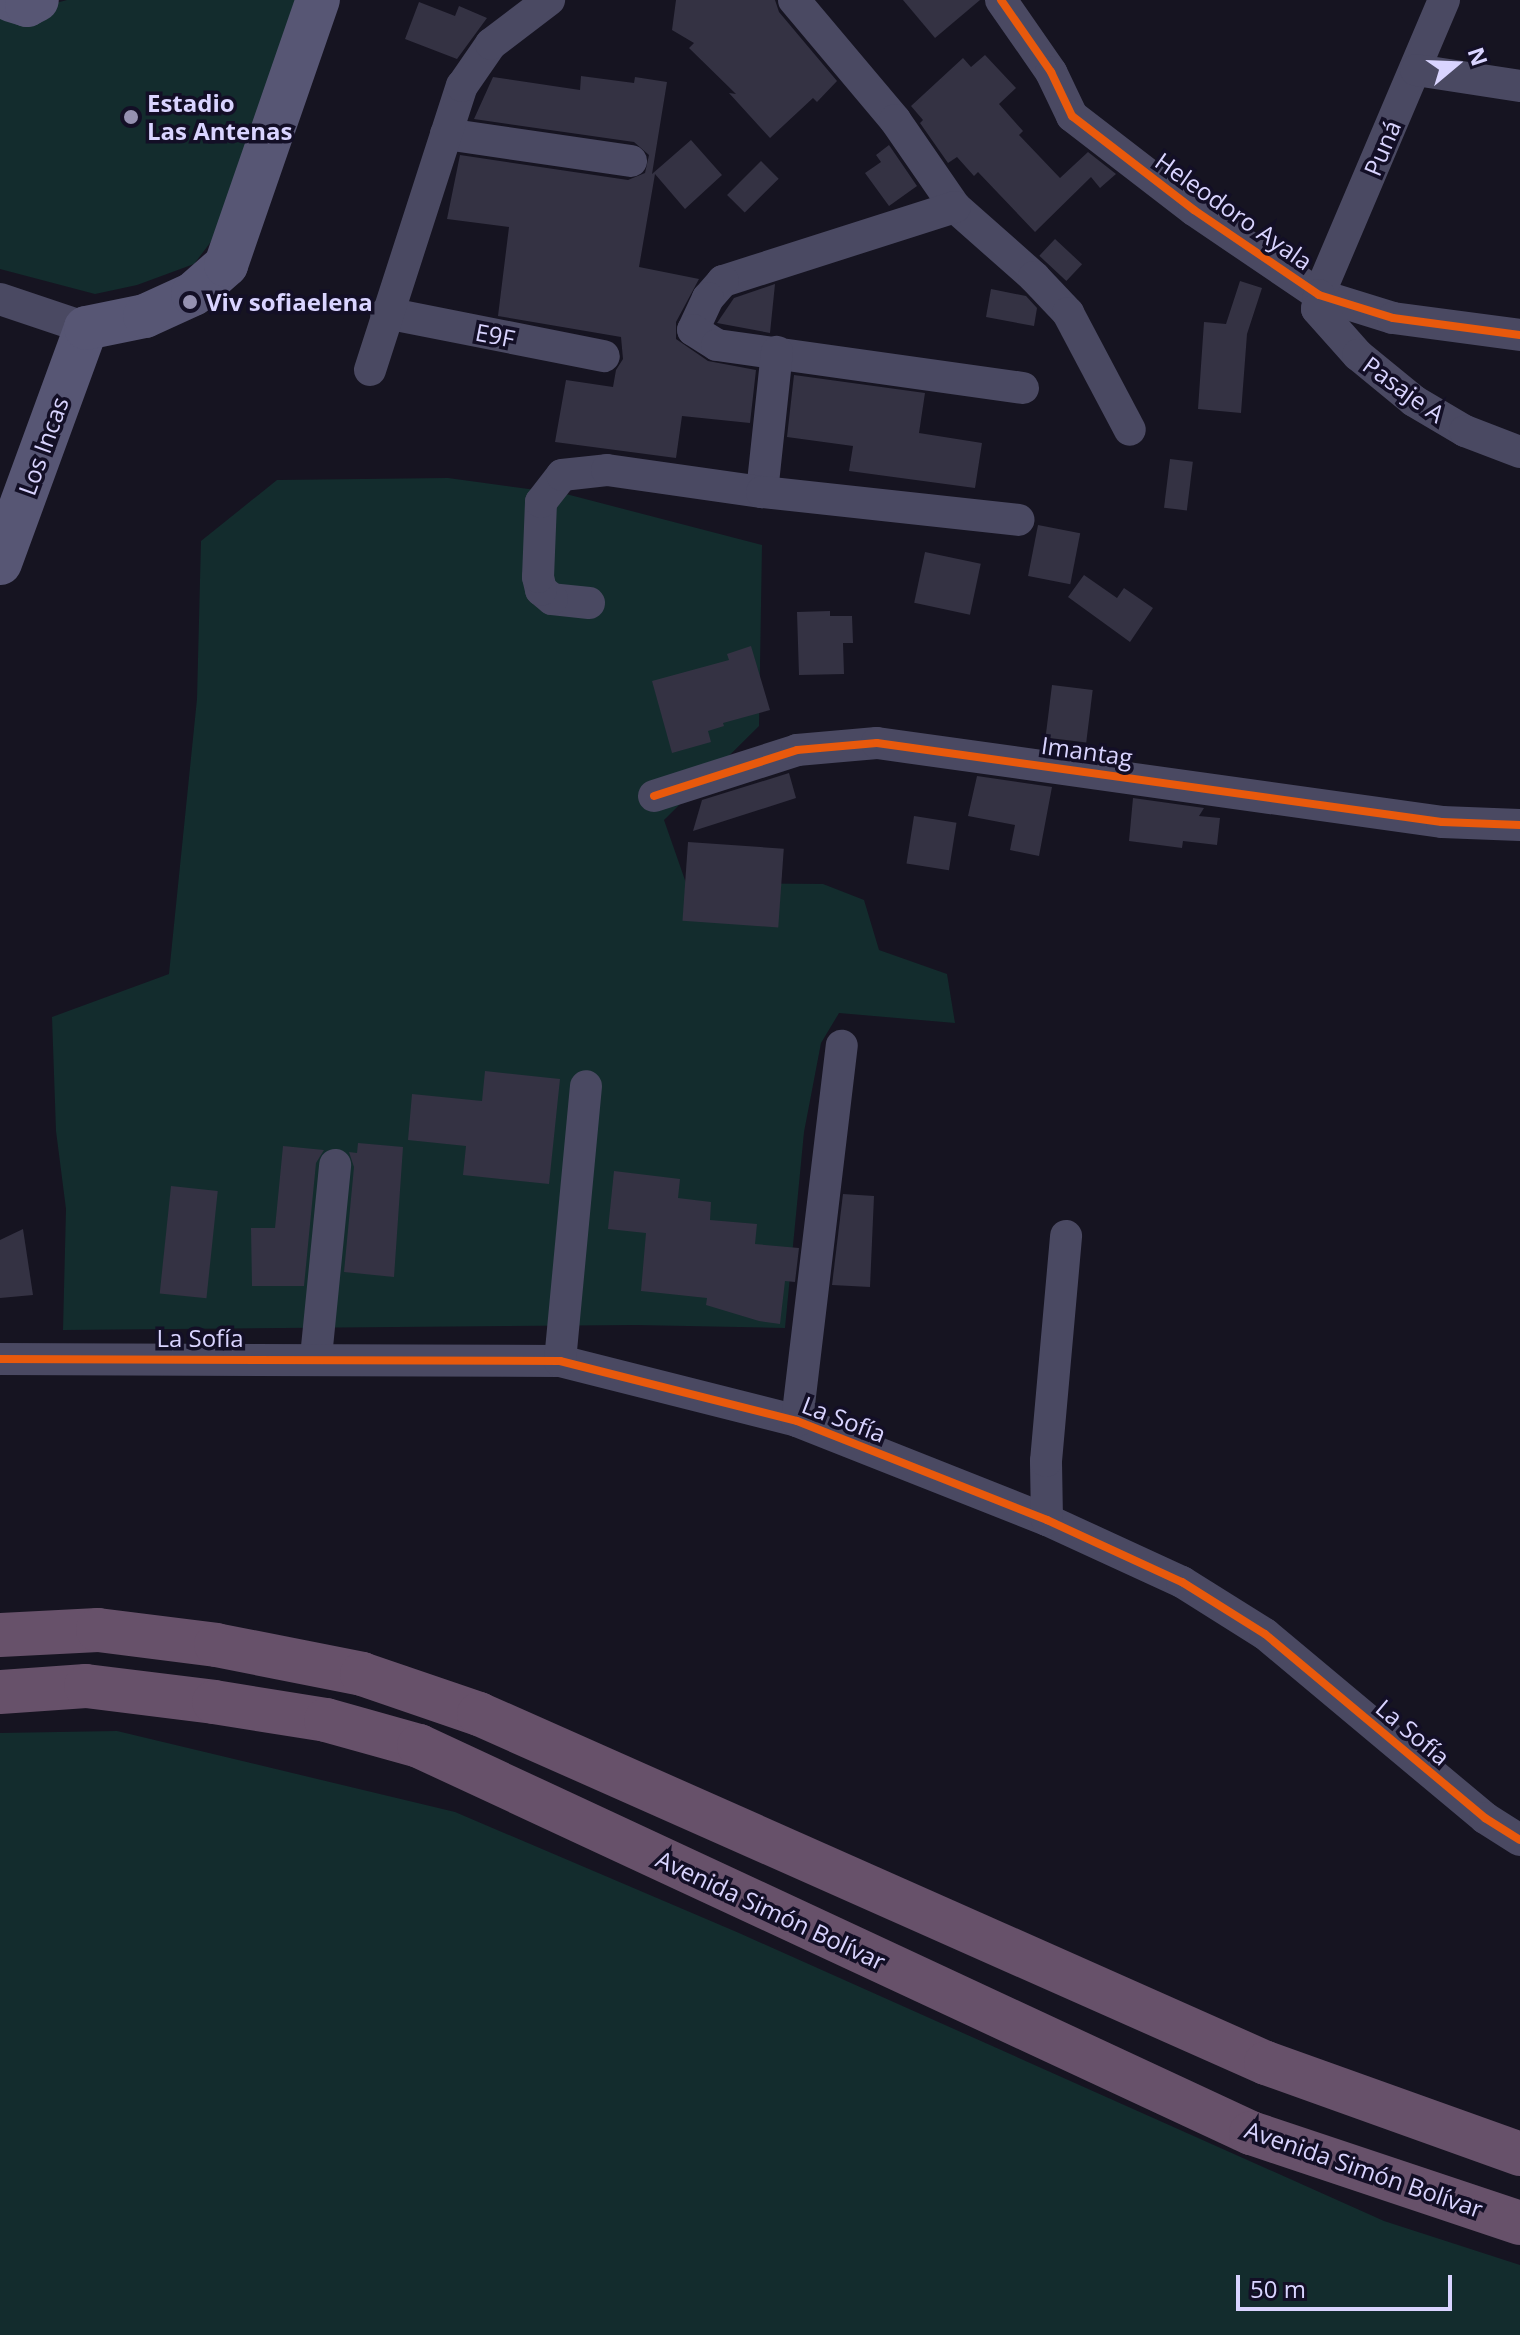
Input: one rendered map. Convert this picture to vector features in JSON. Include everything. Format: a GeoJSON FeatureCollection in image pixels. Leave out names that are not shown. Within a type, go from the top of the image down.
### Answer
{"type":"FeatureCollection","features":[{"type":"Feature","properties":{"kind":"highway"},"geometry":{"type":"LineString","coordinates":[[0,1635],[98,1630],[216,1645],[362,1674],[479,1714],[1266,2063],[1520,2154]]}},
{"type":"Feature","properties":{"kind":"highway","name":"Avenida Simón Bolívar"},"geometry":{"type":"LineString","coordinates":[[0,1692],[86,1686],[214,1702],[326,1720],[419,1746],[1251,2133],[1520,2223]]}},
{"type":"Feature","properties":{"kind":"street"},"geometry":{"type":"LineString","coordinates":[[0,299],[86,328],[145,316],[193,294],[226,265],[318,0]]}},
{"type":"Feature","properties":{"kind":"street"},"geometry":{"type":"LineString","coordinates":[[370,370],[454,104],[482,54],[549,0]]}},
{"type":"Feature","properties":{"kind":"street"},"geometry":{"type":"LineString","coordinates":[[794,0],[895,120],[955,207],[1034,277],[1068,313],[1130,430]]}},
{"type":"Feature","properties":{"kind":"street","name":"Heleodoro Ayala"},"geometry":{"type":"LineString","coordinates":[[1001,0],[1051,72],[1072,116],[1194,210],[1319,295],[1393,318],[1520,335]]}},
{"type":"Feature","properties":{"kind":"street","name":"Puná"},"geometry":{"type":"LineString","coordinates":[[1319,295],[1444,0]]}},
{"type":"Feature","properties":{"kind":"street"},"geometry":{"type":"LineString","coordinates":[[1416,70],[1520,86]]}},
{"type":"Feature","properties":{"kind":"street"},"geometry":{"type":"LineString","coordinates":[[446,134],[631,161]]}},
{"type":"Feature","properties":{"kind":"street"},"geometry":{"type":"LineString","coordinates":[[955,207],[723,281],[708,298],[693,330],[717,345],[1023,388]]}},
{"type":"Feature","properties":{"kind":"street","name":"Pasaje A"},"geometry":{"type":"LineString","coordinates":[[1319,295],[1320,315],[1385,379],[1439,417],[1520,452]]}},
{"type":"Feature","properties":{"kind":"street","name":"E9F"},"geometry":{"type":"LineString","coordinates":[[386,313],[604,356]]}},
{"type":"Feature","properties":{"kind":"street","name":"Los Incas"},"geometry":{"type":"LineString","coordinates":[[0,563],[86,328]]}},
{"type":"Feature","properties":{"kind":"street"},"geometry":{"type":"LineString","coordinates":[[762,492],[777,352]]}},
{"type":"Feature","properties":{"kind":"street"},"geometry":{"type":"LineString","coordinates":[[589,603],[552,599],[541,590],[538,577],[541,502],[562,475],[607,470],[762,492],[1018,520]]}},
{"type":"Feature","properties":{"kind":"street","name":"Imantag"},"geometry":{"type":"LineString","coordinates":[[654,796],[797,750],[877,743],[1442,822],[1520,825]]}},
{"type":"Feature","properties":{"kind":"street"},"geometry":{"type":"LineString","coordinates":[[797,1421],[842,1046]]}},
{"type":"Feature","properties":{"kind":"street"},"geometry":{"type":"LineString","coordinates":[[560,1361],[586,1086]]}},
{"type":"Feature","properties":{"kind":"street"},"geometry":{"type":"LineString","coordinates":[[316,1357],[335,1165]]}},
{"type":"Feature","properties":{"kind":"street"},"geometry":{"type":"LineString","coordinates":[[1047,1520],[1046,1461],[1066,1236]]}},
{"type":"Feature","properties":{"kind":"street","name":"La Sofía"},"geometry":{"type":"LineString","coordinates":[[0,1359],[316,1357],[560,1361],[797,1421],[1047,1520],[1182,1582],[1265,1634],[1485,1818],[1520,1840]]}},
{"type":"Feature","properties":{"kind":"green space","name":"Estadio Las Antenas"},"geometry":{"type":"Polygon","coordinates":[[[67,0],[304,0],[226,222],[194,264],[137,285],[95,294],[0,269],[0,8],[19,13],[67,0]]]}},
{"type":"Feature","properties":{"kind":"green space"},"geometry":{"type":"Polygon","coordinates":[[[448,478],[566,494],[762,545],[759,726],[664,820],[686,883],[823,884],[864,900],[879,950],[947,974],[955,1023],[839,1013],[821,1043],[804,1132],[785,1328],[636,1325],[63,1330],[66,1209],[56,1131],[52,1017],[169,974],[197,699],[201,541],[277,480],[448,478]]]}},
{"type":"Feature","properties":{"kind":"green space"},"geometry":{"type":"Polygon","coordinates":[[[117,1731],[455,1812],[739,1933],[1384,2221],[1520,2265],[1520,2335],[0,2335],[0,1733],[117,1731]]]}},
{"type":"Feature","properties":{"kind":"building"},"geometry":{"type":"Polygon","coordinates":[[[676,0],[775,0],[779,12],[837,81],[817,102],[813,98],[770,138],[729,93],[736,94],[689,48],[694,43],[672,30],[676,0]]]}},
{"type":"Feature","properties":{"kind":"building"},"geometry":{"type":"Polygon","coordinates":[[[903,0],[980,0],[935,38],[903,0]]]}},
{"type":"Feature","properties":{"kind":"building"},"geometry":{"type":"Polygon","coordinates":[[[419,2],[455,16],[459,6],[487,18],[457,59],[405,39],[419,2]]]}},
{"type":"Feature","properties":{"kind":"building"},"geometry":{"type":"Polygon","coordinates":[[[985,55],[1016,88],[999,104],[1023,131],[1019,135],[1060,178],[1088,152],[1116,174],[1100,188],[1091,177],[1035,232],[978,172],[974,176],[957,157],[948,163],[920,123],[923,120],[911,106],[963,58],[971,67],[985,55]]]}},
{"type":"Feature","properties":{"kind":"building"},"geometry":{"type":"Polygon","coordinates":[[[581,76],[634,83],[635,77],[667,82],[652,174],[691,140],[722,175],[685,209],[655,174],[639,267],[699,279],[676,322],[676,339],[708,361],[756,370],[750,423],[682,416],[676,458],[555,442],[566,380],[613,387],[616,370],[623,359],[621,337],[498,316],[509,227],[447,219],[460,155],[628,180],[645,173],[649,155],[634,142],[474,119],[493,77],[580,90],[581,76]]]}},
{"type":"Feature","properties":{"kind":"building"},"geometry":{"type":"Polygon","coordinates":[[[889,145],[917,186],[889,206],[865,173],[881,162],[876,155],[889,145]]]}},
{"type":"Feature","properties":{"kind":"building"},"geometry":{"type":"Polygon","coordinates":[[[761,161],[779,179],[745,213],[727,195],[761,161]]]}},
{"type":"Feature","properties":{"kind":"building"},"geometry":{"type":"Polygon","coordinates":[[[1055,239],[1082,264],[1066,281],[1039,256],[1055,239]]]}},
{"type":"Feature","properties":{"kind":"building"},"geometry":{"type":"Polygon","coordinates":[[[1240,281],[1262,288],[1247,334],[1241,413],[1198,409],[1204,322],[1226,324],[1240,281]]]}},
{"type":"Feature","properties":{"kind":"building"},"geometry":{"type":"Polygon","coordinates":[[[775,284],[770,333],[717,323],[734,298],[775,284]]]}},
{"type":"Feature","properties":{"kind":"building"},"geometry":{"type":"Polygon","coordinates":[[[991,289],[1026,296],[1037,308],[1034,326],[986,317],[991,289]]]}},
{"type":"Feature","properties":{"kind":"building"},"geometry":{"type":"Polygon","coordinates":[[[794,375],[925,393],[919,433],[982,443],[975,488],[849,471],[853,446],[787,437],[794,375]]]}},
{"type":"Feature","properties":{"kind":"building"},"geometry":{"type":"Polygon","coordinates":[[[1170,459],[1193,462],[1187,510],[1164,508],[1170,459]]]}},
{"type":"Feature","properties":{"kind":"building"},"geometry":{"type":"Polygon","coordinates":[[[1038,525],[1080,533],[1070,584],[1028,576],[1038,525]]]}},
{"type":"Feature","properties":{"kind":"building"},"geometry":{"type":"Polygon","coordinates":[[[925,552],[981,564],[970,615],[914,603],[925,552]]]}},
{"type":"Feature","properties":{"kind":"building"},"geometry":{"type":"Polygon","coordinates":[[[1084,575],[1117,598],[1124,588],[1153,608],[1130,642],[1068,597],[1084,575]]]}},
{"type":"Feature","properties":{"kind":"building"},"geometry":{"type":"Polygon","coordinates":[[[830,611],[830,616],[852,616],[853,643],[843,643],[844,674],[799,675],[797,612],[830,611]]]}},
{"type":"Feature","properties":{"kind":"building"},"geometry":{"type":"Polygon","coordinates":[[[751,646],[770,710],[723,723],[724,726],[708,731],[711,742],[672,753],[652,681],[729,660],[727,654],[751,646]]]}},
{"type":"Feature","properties":{"kind":"building"},"geometry":{"type":"Polygon","coordinates":[[[1052,685],[1093,690],[1086,743],[1046,738],[1052,685]]]}},
{"type":"Feature","properties":{"kind":"building"},"geometry":{"type":"Polygon","coordinates":[[[789,773],[796,798],[693,831],[702,800],[789,773]]]}},
{"type":"Feature","properties":{"kind":"building"},"geometry":{"type":"Polygon","coordinates":[[[977,776],[1052,787],[1039,856],[1010,850],[1015,825],[968,816],[977,776]]]}},
{"type":"Feature","properties":{"kind":"building"},"geometry":{"type":"Polygon","coordinates":[[[1133,798],[1204,808],[1199,816],[1220,818],[1217,845],[1183,841],[1182,848],[1129,841],[1133,798]]]}},
{"type":"Feature","properties":{"kind":"building"},"geometry":{"type":"Polygon","coordinates":[[[914,816],[956,823],[949,870],[906,863],[914,816]]]}},
{"type":"Feature","properties":{"kind":"building"},"geometry":{"type":"Polygon","coordinates":[[[688,842],[784,849],[778,928],[682,921],[688,842]]]}},
{"type":"Feature","properties":{"kind":"building"},"geometry":{"type":"Polygon","coordinates":[[[485,1071],[560,1079],[549,1184],[463,1175],[466,1146],[408,1140],[412,1094],[482,1101],[485,1071]]]}},
{"type":"Feature","properties":{"kind":"building"},"geometry":{"type":"Polygon","coordinates":[[[358,1143],[403,1147],[394,1277],[344,1272],[354,1167],[349,1152],[357,1153],[358,1143]]]}},
{"type":"Feature","properties":{"kind":"building"},"geometry":{"type":"Polygon","coordinates":[[[283,1146],[324,1150],[316,1163],[304,1286],[252,1286],[251,1228],[275,1228],[283,1146]]]}},
{"type":"Feature","properties":{"kind":"building"},"geometry":{"type":"Polygon","coordinates":[[[614,1171],[680,1179],[678,1198],[711,1202],[710,1220],[757,1224],[755,1244],[799,1248],[795,1282],[785,1281],[780,1324],[706,1305],[707,1298],[641,1291],[646,1233],[608,1229],[614,1171]]]}},
{"type":"Feature","properties":{"kind":"building"},"geometry":{"type":"Polygon","coordinates":[[[171,1186],[218,1191],[206,1298],[160,1293],[171,1186]]]}},
{"type":"Feature","properties":{"kind":"building"},"geometry":{"type":"Polygon","coordinates":[[[843,1194],[874,1196],[870,1287],[832,1285],[843,1194]]]}},
{"type":"Feature","properties":{"kind":"building"},"geometry":{"type":"Polygon","coordinates":[[[23,1229],[33,1295],[0,1298],[0,1240],[23,1229]]]}},
{"type":"Feature","properties":{"kind":"cycle path"},"geometry":{"type":"LineString","coordinates":[[1001,0],[1051,72],[1072,116],[1194,210],[1319,295],[1393,318],[1520,335]]}},
{"type":"Feature","properties":{"kind":"cycle path"},"geometry":{"type":"LineString","coordinates":[[654,796],[797,750],[877,743],[1442,822],[1520,825]]}},
{"type":"Feature","properties":{"kind":"cycle path"},"geometry":{"type":"LineString","coordinates":[[0,1359],[560,1361],[797,1421],[1047,1520],[1182,1582],[1265,1634],[1485,1818],[1520,1840]]}},
{"type":"Feature","properties":{"kind":"place","name":"Estadio Las Antenas"},"geometry":{"type":"Point","coordinates":[131,117]}},
{"type":"Feature","properties":{"kind":"place","name":"Viv sofiaelena"},"geometry":{"type":"Point","coordinates":[190,302]}}]}
